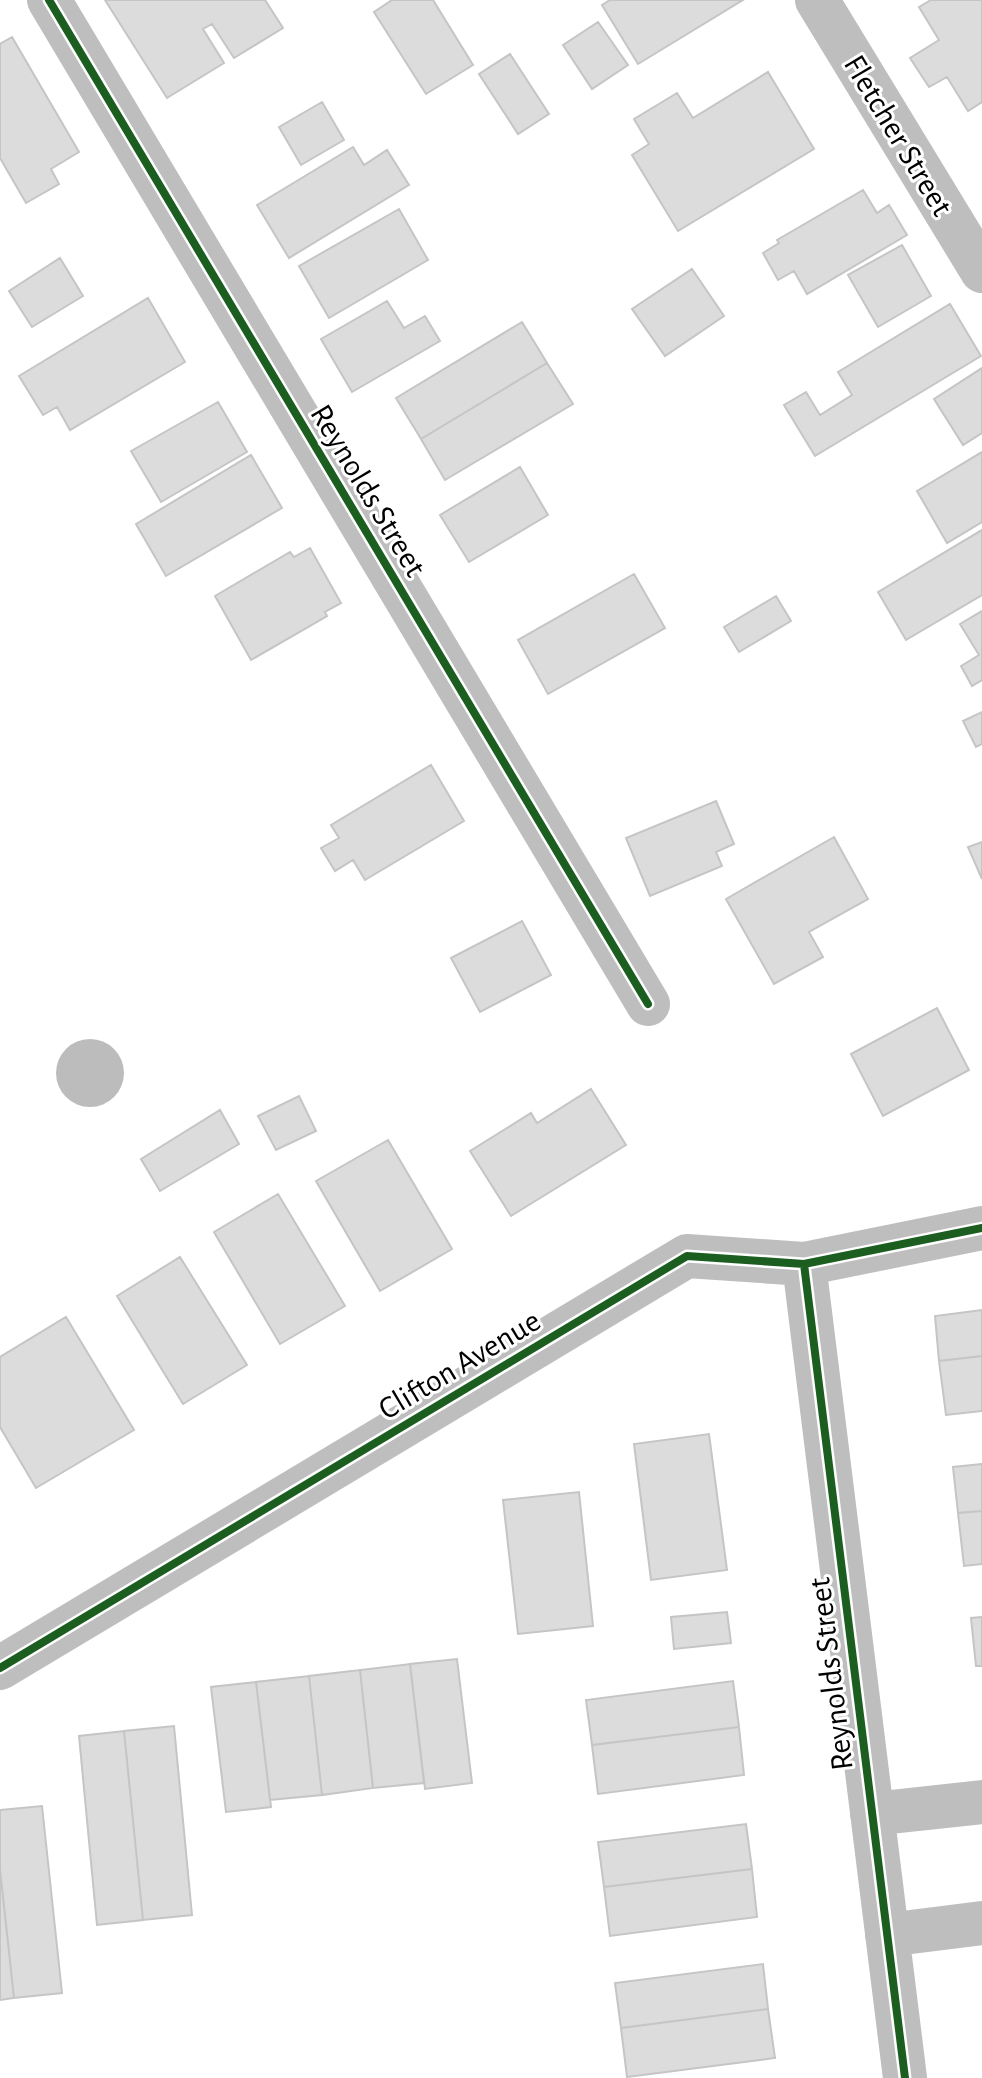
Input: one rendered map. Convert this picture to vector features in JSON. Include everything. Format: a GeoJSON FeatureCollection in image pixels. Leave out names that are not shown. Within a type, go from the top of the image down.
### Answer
{"type":"FeatureCollection","features":[{"type":"Feature","properties":{"kind":"street","name":"Reynolds Street"},"geometry":{"type":"LineString","coordinates":[[49,0],[648,1004]]}},
{"type":"Feature","properties":{"kind":"street","name":"Fletcher Street"},"geometry":{"type":"LineString","coordinates":[[817,0],[982,271]]}},
{"type":"Feature","properties":{"kind":"street","name":"Clifton Avenue"},"geometry":{"type":"LineString","coordinates":[[0,1668],[687,1256],[804,1264],[982,1228]]}},
{"type":"Feature","properties":{"kind":"street","name":"Reynolds Street"},"geometry":{"type":"LineString","coordinates":[[804,1264],[905,2078]]}},
{"type":"Feature","properties":{"kind":"street"},"geometry":{"type":"LineString","coordinates":[[872,1814],[982,1802]]}},
{"type":"Feature","properties":{"kind":"street"},"geometry":{"type":"LineString","coordinates":[[887,1935],[982,1923]]}},
{"type":"Feature","properties":{"kind":"shaded area"},"geometry":{"type":"Polygon","coordinates":[[[83,1039],[97,1039],[109,1044],[119,1054],[124,1073],[119,1092],[109,1102],[97,1107],[83,1107],[71,1102],[61,1092],[56,1080],[56,1066],[61,1054],[71,1044],[83,1039]]]}},
{"type":"Feature","properties":{"kind":"building"},"geometry":{"type":"Polygon","coordinates":[[[105,0],[265,0],[283,28],[234,58],[212,24],[203,29],[224,63],[167,98],[105,0]]]}},
{"type":"Feature","properties":{"kind":"building"},"geometry":{"type":"Polygon","coordinates":[[[392,0],[433,0],[473,65],[426,94],[374,12],[392,0]]]}},
{"type":"Feature","properties":{"kind":"building"},"geometry":{"type":"Polygon","coordinates":[[[610,0],[743,0],[638,64],[602,5],[610,0]]]}},
{"type":"Feature","properties":{"kind":"building"},"geometry":{"type":"Polygon","coordinates":[[[931,0],[982,0],[982,102],[968,111],[947,77],[929,87],[910,58],[939,40],[919,7],[931,0]]]}},
{"type":"Feature","properties":{"kind":"building"},"geometry":{"type":"Polygon","coordinates":[[[598,22],[628,65],[592,89],[563,45],[598,22]]]}},
{"type":"Feature","properties":{"kind":"building"},"geometry":{"type":"Polygon","coordinates":[[[12,37],[79,152],[51,169],[59,184],[26,203],[0,158],[0,44],[12,37]]]}},
{"type":"Feature","properties":{"kind":"building"},"geometry":{"type":"Polygon","coordinates":[[[510,54],[549,114],[518,134],[479,74],[510,54]]]}},
{"type":"Feature","properties":{"kind":"building"},"geometry":{"type":"Polygon","coordinates":[[[768,72],[814,149],[678,231],[632,155],[649,144],[634,119],[677,93],[693,118],[768,72]]]}},
{"type":"Feature","properties":{"kind":"building"},"geometry":{"type":"Polygon","coordinates":[[[322,102],[344,140],[301,165],[279,127],[322,102]]]}},
{"type":"Feature","properties":{"kind":"building"},"geometry":{"type":"Polygon","coordinates":[[[353,147],[364,165],[387,150],[409,185],[289,258],[257,205],[353,147]]]}},
{"type":"Feature","properties":{"kind":"building"},"geometry":{"type":"Polygon","coordinates":[[[863,190],[877,213],[889,205],[907,235],[807,294],[794,271],[778,280],[763,253],[779,243],[777,240],[863,190]]]}},
{"type":"Feature","properties":{"kind":"building"},"geometry":{"type":"Polygon","coordinates":[[[399,209],[428,260],[329,318],[299,266],[399,209]]]}},
{"type":"Feature","properties":{"kind":"building"},"geometry":{"type":"Polygon","coordinates":[[[902,245],[931,296],[878,327],[848,275],[902,245]]]}},
{"type":"Feature","properties":{"kind":"building"},"geometry":{"type":"Polygon","coordinates":[[[60,258],[83,296],[32,327],[9,291],[60,258]]]}},
{"type":"Feature","properties":{"kind":"building"},"geometry":{"type":"Polygon","coordinates":[[[692,269],[724,316],[665,356],[632,309],[692,269]]]}},
{"type":"Feature","properties":{"kind":"building"},"geometry":{"type":"Polygon","coordinates":[[[148,298],[185,362],[70,430],[57,407],[43,415],[19,376],[148,298]]]}},
{"type":"Feature","properties":{"kind":"building"},"geometry":{"type":"Polygon","coordinates":[[[387,301],[404,328],[425,316],[440,341],[352,392],[321,339],[387,301]]]}},
{"type":"Feature","properties":{"kind":"building"},"geometry":{"type":"Polygon","coordinates":[[[950,304],[981,356],[815,456],[784,405],[806,392],[820,415],[852,395],[838,372],[950,304]]]}},
{"type":"Feature","properties":{"kind":"building"},"geometry":{"type":"Polygon","coordinates":[[[522,322],[547,363],[421,439],[396,398],[522,322]]]}},
{"type":"Feature","properties":{"kind":"building"},"geometry":{"type":"Polygon","coordinates":[[[547,363],[573,404],[445,480],[421,439],[547,363]]]}},
{"type":"Feature","properties":{"kind":"building"},"geometry":{"type":"Polygon","coordinates":[[[982,368],[982,433],[963,445],[934,399],[982,368]]]}},
{"type":"Feature","properties":{"kind":"building"},"geometry":{"type":"Polygon","coordinates":[[[218,402],[247,452],[161,502],[131,451],[218,402]]]}},
{"type":"Feature","properties":{"kind":"building"},"geometry":{"type":"Polygon","coordinates":[[[982,452],[982,522],[947,543],[917,491],[982,452]]]}},
{"type":"Feature","properties":{"kind":"building"},"geometry":{"type":"Polygon","coordinates":[[[251,455],[282,508],[166,576],[136,524],[251,455]]]}},
{"type":"Feature","properties":{"kind":"building"},"geometry":{"type":"Polygon","coordinates":[[[520,467],[548,515],[469,562],[440,515],[520,467]]]}},
{"type":"Feature","properties":{"kind":"building"},"geometry":{"type":"Polygon","coordinates":[[[982,530],[982,595],[906,640],[878,592],[982,530]]]}},
{"type":"Feature","properties":{"kind":"building"},"geometry":{"type":"Polygon","coordinates":[[[310,548],[341,603],[325,612],[327,616],[251,660],[215,596],[290,552],[294,557],[310,548]]]}},
{"type":"Feature","properties":{"kind":"building"},"geometry":{"type":"Polygon","coordinates":[[[634,574],[665,628],[548,694],[518,640],[634,574]]]}},
{"type":"Feature","properties":{"kind":"building"},"geometry":{"type":"Polygon","coordinates":[[[776,596],[791,621],[739,652],[724,627],[776,596]]]}},
{"type":"Feature","properties":{"kind":"building"},"geometry":{"type":"Polygon","coordinates":[[[982,611],[982,680],[972,686],[961,666],[979,655],[960,624],[982,611]]]}},
{"type":"Feature","properties":{"kind":"building"},"geometry":{"type":"Polygon","coordinates":[[[982,712],[982,744],[976,747],[963,721],[982,712]]]}},
{"type":"Feature","properties":{"kind":"building"},"geometry":{"type":"Polygon","coordinates":[[[431,765],[464,821],[365,880],[353,860],[335,871],[321,848],[339,838],[331,825],[431,765]]]}},
{"type":"Feature","properties":{"kind":"building"},"geometry":{"type":"Polygon","coordinates":[[[716,801],[734,844],[716,852],[722,866],[650,896],[626,838],[716,801]]]}},
{"type":"Feature","properties":{"kind":"building"},"geometry":{"type":"Polygon","coordinates":[[[834,837],[868,899],[809,932],[823,957],[774,984],[726,899],[834,837]]]}},
{"type":"Feature","properties":{"kind":"building"},"geometry":{"type":"Polygon","coordinates":[[[982,842],[982,879],[968,847],[982,842]]]}},
{"type":"Feature","properties":{"kind":"building"},"geometry":{"type":"Polygon","coordinates":[[[522,921],[551,975],[480,1012],[451,958],[522,921]]]}},
{"type":"Feature","properties":{"kind":"building"},"geometry":{"type":"Polygon","coordinates":[[[937,1008],[969,1070],[883,1116],[851,1054],[937,1008]]]}},
{"type":"Feature","properties":{"kind":"building"},"geometry":{"type":"Polygon","coordinates":[[[591,1089],[626,1145],[511,1216],[470,1151],[531,1113],[537,1123],[591,1089]]]}},
{"type":"Feature","properties":{"kind":"building"},"geometry":{"type":"Polygon","coordinates":[[[299,1096],[316,1131],[276,1150],[258,1116],[299,1096]]]}},
{"type":"Feature","properties":{"kind":"building"},"geometry":{"type":"Polygon","coordinates":[[[220,1110],[239,1144],[160,1191],[141,1159],[220,1110]]]}},
{"type":"Feature","properties":{"kind":"building"},"geometry":{"type":"Polygon","coordinates":[[[388,1140],[452,1249],[380,1291],[316,1181],[388,1140]]]}},
{"type":"Feature","properties":{"kind":"building"},"geometry":{"type":"Polygon","coordinates":[[[278,1194],[345,1306],[280,1344],[214,1232],[278,1194]]]}},
{"type":"Feature","properties":{"kind":"building"},"geometry":{"type":"Polygon","coordinates":[[[180,1257],[247,1365],[183,1404],[117,1296],[180,1257]]]}},
{"type":"Feature","properties":{"kind":"building"},"geometry":{"type":"Polygon","coordinates":[[[982,1310],[982,1356],[939,1361],[935,1316],[982,1310]]]}},
{"type":"Feature","properties":{"kind":"building"},"geometry":{"type":"Polygon","coordinates":[[[66,1317],[134,1430],[36,1488],[0,1427],[0,1357],[66,1317]]]}},
{"type":"Feature","properties":{"kind":"building"},"geometry":{"type":"Polygon","coordinates":[[[982,1356],[982,1411],[946,1415],[939,1361],[982,1356]]]}},
{"type":"Feature","properties":{"kind":"building"},"geometry":{"type":"Polygon","coordinates":[[[709,1434],[727,1570],[651,1580],[634,1444],[709,1434]]]}},
{"type":"Feature","properties":{"kind":"building"},"geometry":{"type":"Polygon","coordinates":[[[982,1464],[982,1511],[958,1513],[953,1467],[982,1464]]]}},
{"type":"Feature","properties":{"kind":"building"},"geometry":{"type":"Polygon","coordinates":[[[579,1492],[593,1626],[518,1634],[503,1500],[579,1492]]]}},
{"type":"Feature","properties":{"kind":"building"},"geometry":{"type":"Polygon","coordinates":[[[982,1511],[982,1564],[964,1566],[958,1513],[982,1511]]]}},
{"type":"Feature","properties":{"kind":"building"},"geometry":{"type":"Polygon","coordinates":[[[727,1612],[731,1643],[674,1649],[671,1617],[727,1612]]]}},
{"type":"Feature","properties":{"kind":"building"},"geometry":{"type":"Polygon","coordinates":[[[982,1617],[982,1666],[976,1666],[971,1618],[982,1617]]]}},
{"type":"Feature","properties":{"kind":"building"},"geometry":{"type":"Polygon","coordinates":[[[457,1659],[472,1783],[425,1789],[410,1664],[457,1659]]]}},
{"type":"Feature","properties":{"kind":"building"},"geometry":{"type":"Polygon","coordinates":[[[410,1664],[424,1783],[373,1788],[360,1670],[410,1664]]]}},
{"type":"Feature","properties":{"kind":"building"},"geometry":{"type":"Polygon","coordinates":[[[360,1670],[373,1788],[322,1795],[309,1676],[360,1670]]]}},
{"type":"Feature","properties":{"kind":"building"},"geometry":{"type":"Polygon","coordinates":[[[309,1676],[322,1795],[270,1800],[256,1682],[309,1676]]]}},
{"type":"Feature","properties":{"kind":"building"},"geometry":{"type":"Polygon","coordinates":[[[733,1681],[739,1727],[592,1745],[586,1700],[733,1681]]]}},
{"type":"Feature","properties":{"kind":"building"},"geometry":{"type":"Polygon","coordinates":[[[256,1682],[271,1807],[226,1812],[211,1687],[256,1682]]]}},
{"type":"Feature","properties":{"kind":"building"},"geometry":{"type":"Polygon","coordinates":[[[174,1726],[192,1915],[143,1920],[124,1731],[174,1726]]]}},
{"type":"Feature","properties":{"kind":"building"},"geometry":{"type":"Polygon","coordinates":[[[739,1727],[744,1775],[598,1794],[592,1745],[739,1727]]]}},
{"type":"Feature","properties":{"kind":"building"},"geometry":{"type":"Polygon","coordinates":[[[124,1731],[143,1920],[97,1925],[79,1736],[124,1731]]]}},
{"type":"Feature","properties":{"kind":"building"},"geometry":{"type":"Polygon","coordinates":[[[42,1806],[62,1993],[14,1998],[0,1869],[0,1810],[42,1806]]]}},
{"type":"Feature","properties":{"kind":"building"},"geometry":{"type":"Polygon","coordinates":[[[746,1824],[752,1869],[604,1887],[598,1842],[746,1824]]]}},
{"type":"Feature","properties":{"kind":"building"},"geometry":{"type":"Polygon","coordinates":[[[0,1869],[14,1998],[0,2000],[0,1869]]]}},
{"type":"Feature","properties":{"kind":"building"},"geometry":{"type":"Polygon","coordinates":[[[752,1869],[757,1917],[610,1936],[604,1887],[752,1869]]]}},
{"type":"Feature","properties":{"kind":"building"},"geometry":{"type":"Polygon","coordinates":[[[763,1964],[768,2009],[621,2028],[615,1983],[763,1964]]]}},
{"type":"Feature","properties":{"kind":"building"},"geometry":{"type":"Polygon","coordinates":[[[768,2009],[775,2058],[627,2077],[621,2028],[768,2009]]]}},
{"type":"Feature","properties":{"kind":"cycle path"},"geometry":{"type":"LineString","coordinates":[[49,0],[648,1004]]}},
{"type":"Feature","properties":{"kind":"cycle path"},"geometry":{"type":"LineString","coordinates":[[0,1668],[687,1256],[804,1264],[982,1228]]}},
{"type":"Feature","properties":{"kind":"cycle path"},"geometry":{"type":"LineString","coordinates":[[804,1264],[905,2078]]}}]}
